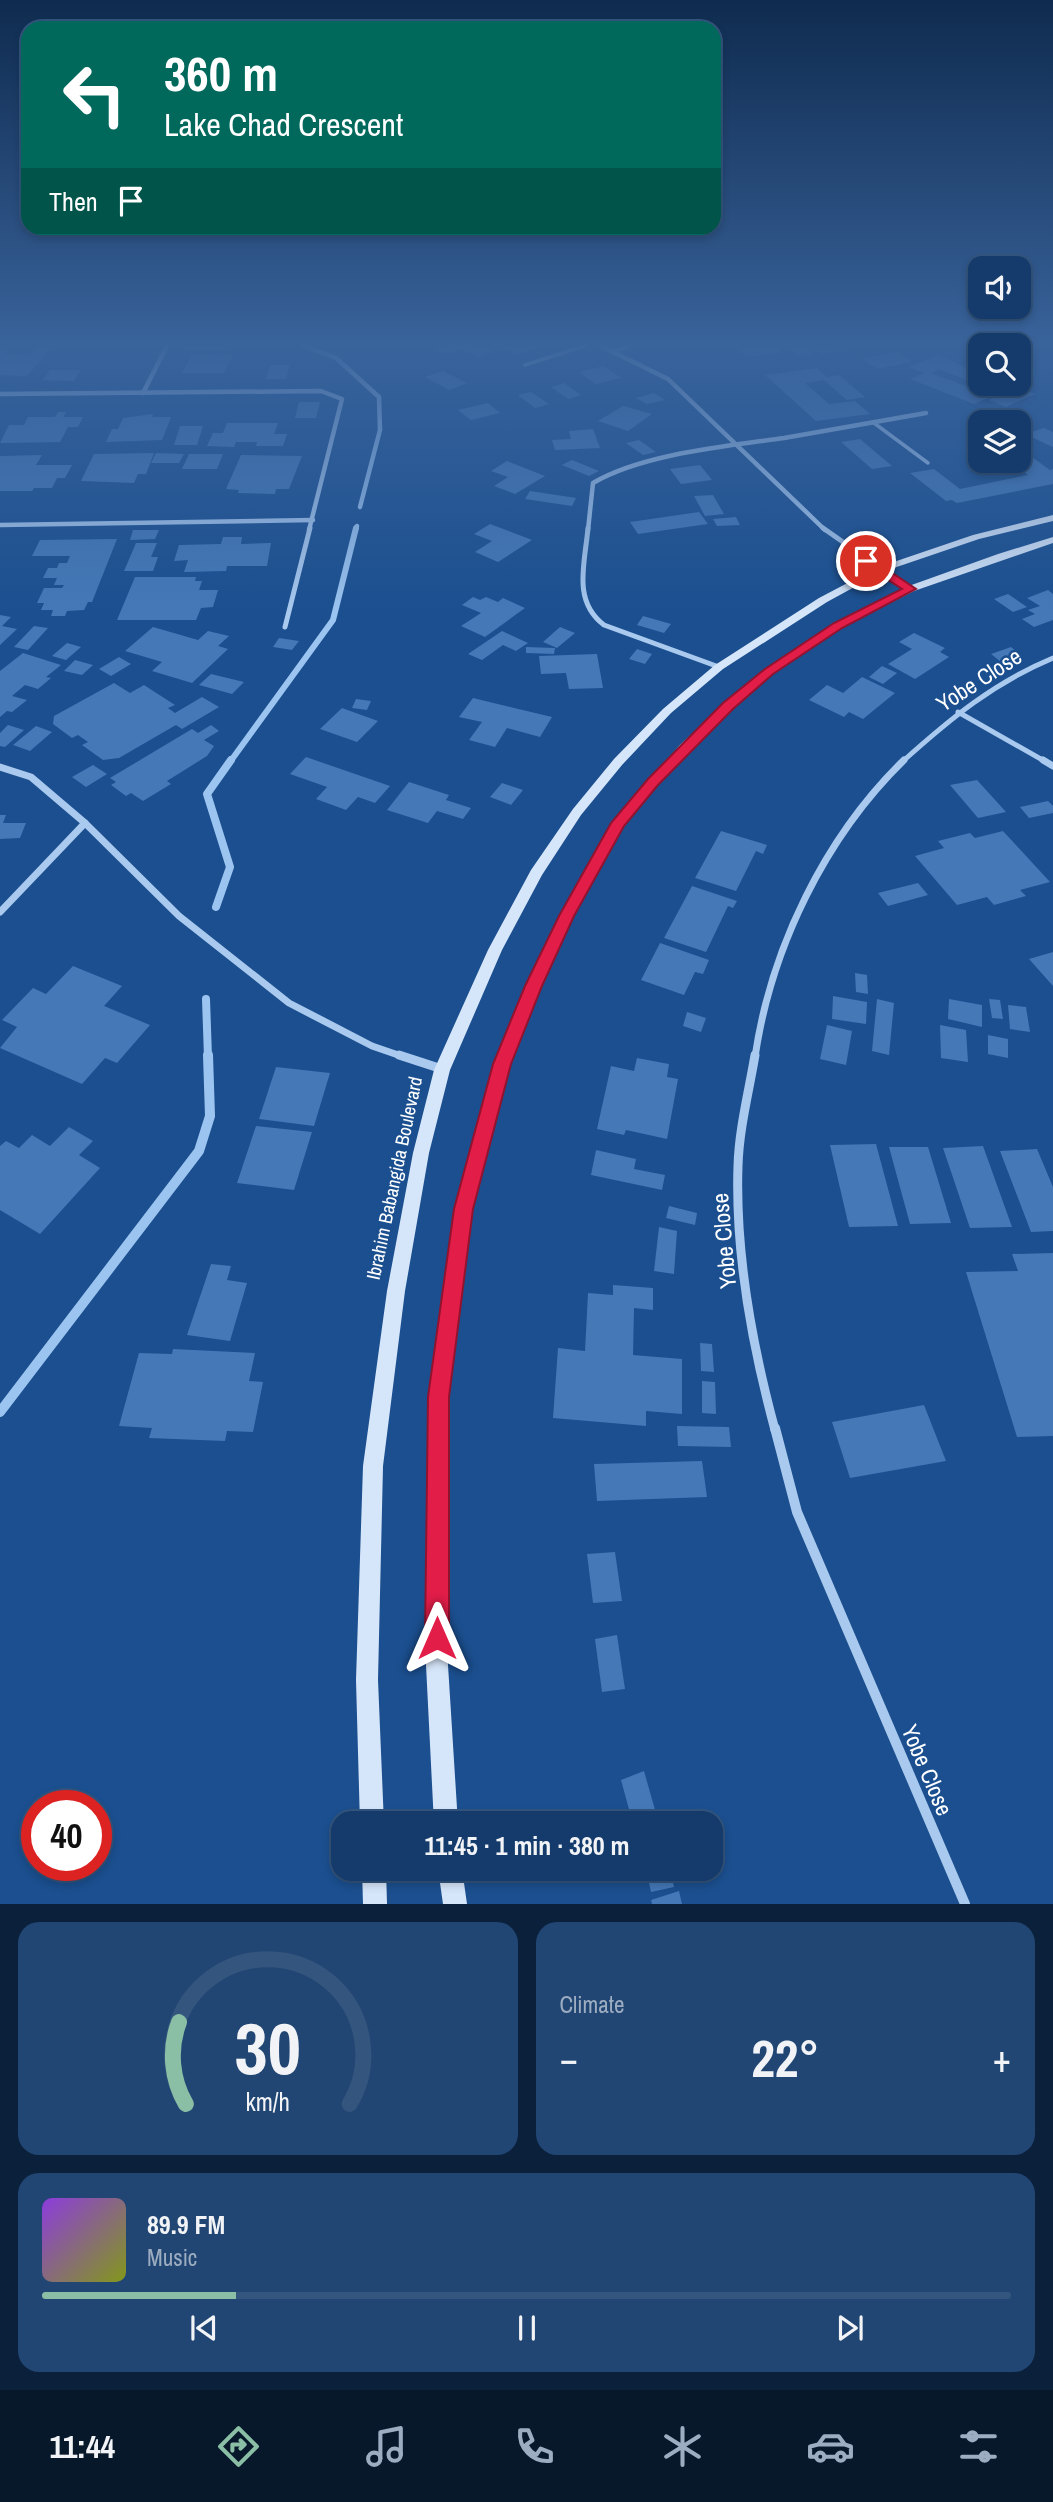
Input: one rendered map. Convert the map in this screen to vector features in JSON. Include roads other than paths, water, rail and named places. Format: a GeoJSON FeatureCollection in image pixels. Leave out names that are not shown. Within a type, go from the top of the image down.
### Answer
{"type":"FeatureCollection","features":[{"type":"Feature","properties":{"kind":"street"},"geometry":{"type":"LineString","coordinates":[[285,627],[333,435]]}},
{"type":"Feature","properties":{"kind":"street"},"geometry":{"type":"LineString","coordinates":[[728,435],[827,532],[910,589]]}},
{"type":"Feature","properties":{"kind":"street"},"geometry":{"type":"LineString","coordinates":[[719,667],[604,625],[592,616],[582,592],[593,483],[615,470],[737,443],[793,435]]}},
{"type":"Feature","properties":{"kind":"street","name":"Ibrahim Babangida Boulevard"},"geometry":{"type":"LineString","coordinates":[[372,1811],[368,1680],[373,1466],[396,1291],[421,1153],[442,1070],[495,950],[536,873],[577,812],[618,762],[667,711],[719,667],[822,600],[879,570],[976,537],[1053,518]]}},
{"type":"Feature","properties":{"kind":"street"},"geometry":{"type":"LineString","coordinates":[[0,525],[313,520]]}},
{"type":"Feature","properties":{"kind":"street"},"geometry":{"type":"LineString","coordinates":[[445,1811],[437,1665],[438,1397],[464,1209],[502,1064],[566,916],[618,823],[653,782],[728,706],[769,672],[838,625],[910,589],[1053,540]]}},
{"type":"Feature","properties":{"kind":"street","name":"Yobe Close"},"geometry":{"type":"LineString","coordinates":[[965,1903],[942,1855],[797,1512],[757,1363],[742,1256],[738,1165],[756,1048],[780,952],[814,881],[859,812],[901,763],[958,712],[1027,669],[1053,658]]}},
{"type":"Feature","properties":{"kind":"street"},"geometry":{"type":"LineString","coordinates":[[958,712],[1053,766]]}},
{"type":"Feature","properties":{"kind":"street"},"geometry":{"type":"LineString","coordinates":[[0,767],[31,777],[85,822],[179,916],[289,1003],[372,1046],[442,1070]]}},
{"type":"Feature","properties":{"kind":"street"},"geometry":{"type":"LineString","coordinates":[[0,912],[85,822]]}},
{"type":"Feature","properties":{"kind":"street"},"geometry":{"type":"LineString","coordinates":[[374,1881],[375,1903]]}},
{"type":"Feature","properties":{"kind":"street"},"geometry":{"type":"LineString","coordinates":[[452,1881],[455,1903]]}},
{"type":"Feature","properties":{"kind":"lane"},"geometry":{"type":"LineString","coordinates":[[890,435],[928,463]]}},
{"type":"Feature","properties":{"kind":"waterway"},"geometry":{"type":"LineString","coordinates":[[360,507],[379,435]]}},
{"type":"Feature","properties":{"kind":"waterway"},"geometry":{"type":"LineString","coordinates":[[356,530],[357,526]]}},
{"type":"Feature","properties":{"kind":"waterway"},"geometry":{"type":"LineString","coordinates":[[230,762],[333,620],[356,528]]}},
{"type":"Feature","properties":{"kind":"waterway"},"geometry":{"type":"LineString","coordinates":[[216,907],[230,867],[207,794],[231,760]]}},
{"type":"Feature","properties":{"kind":"waterway"},"geometry":{"type":"LineString","coordinates":[[206,999],[208,1057]]}},
{"type":"Feature","properties":{"kind":"waterway"},"geometry":{"type":"LineString","coordinates":[[0,1412],[199,1151],[210,1116],[208,1055]]}}]}
